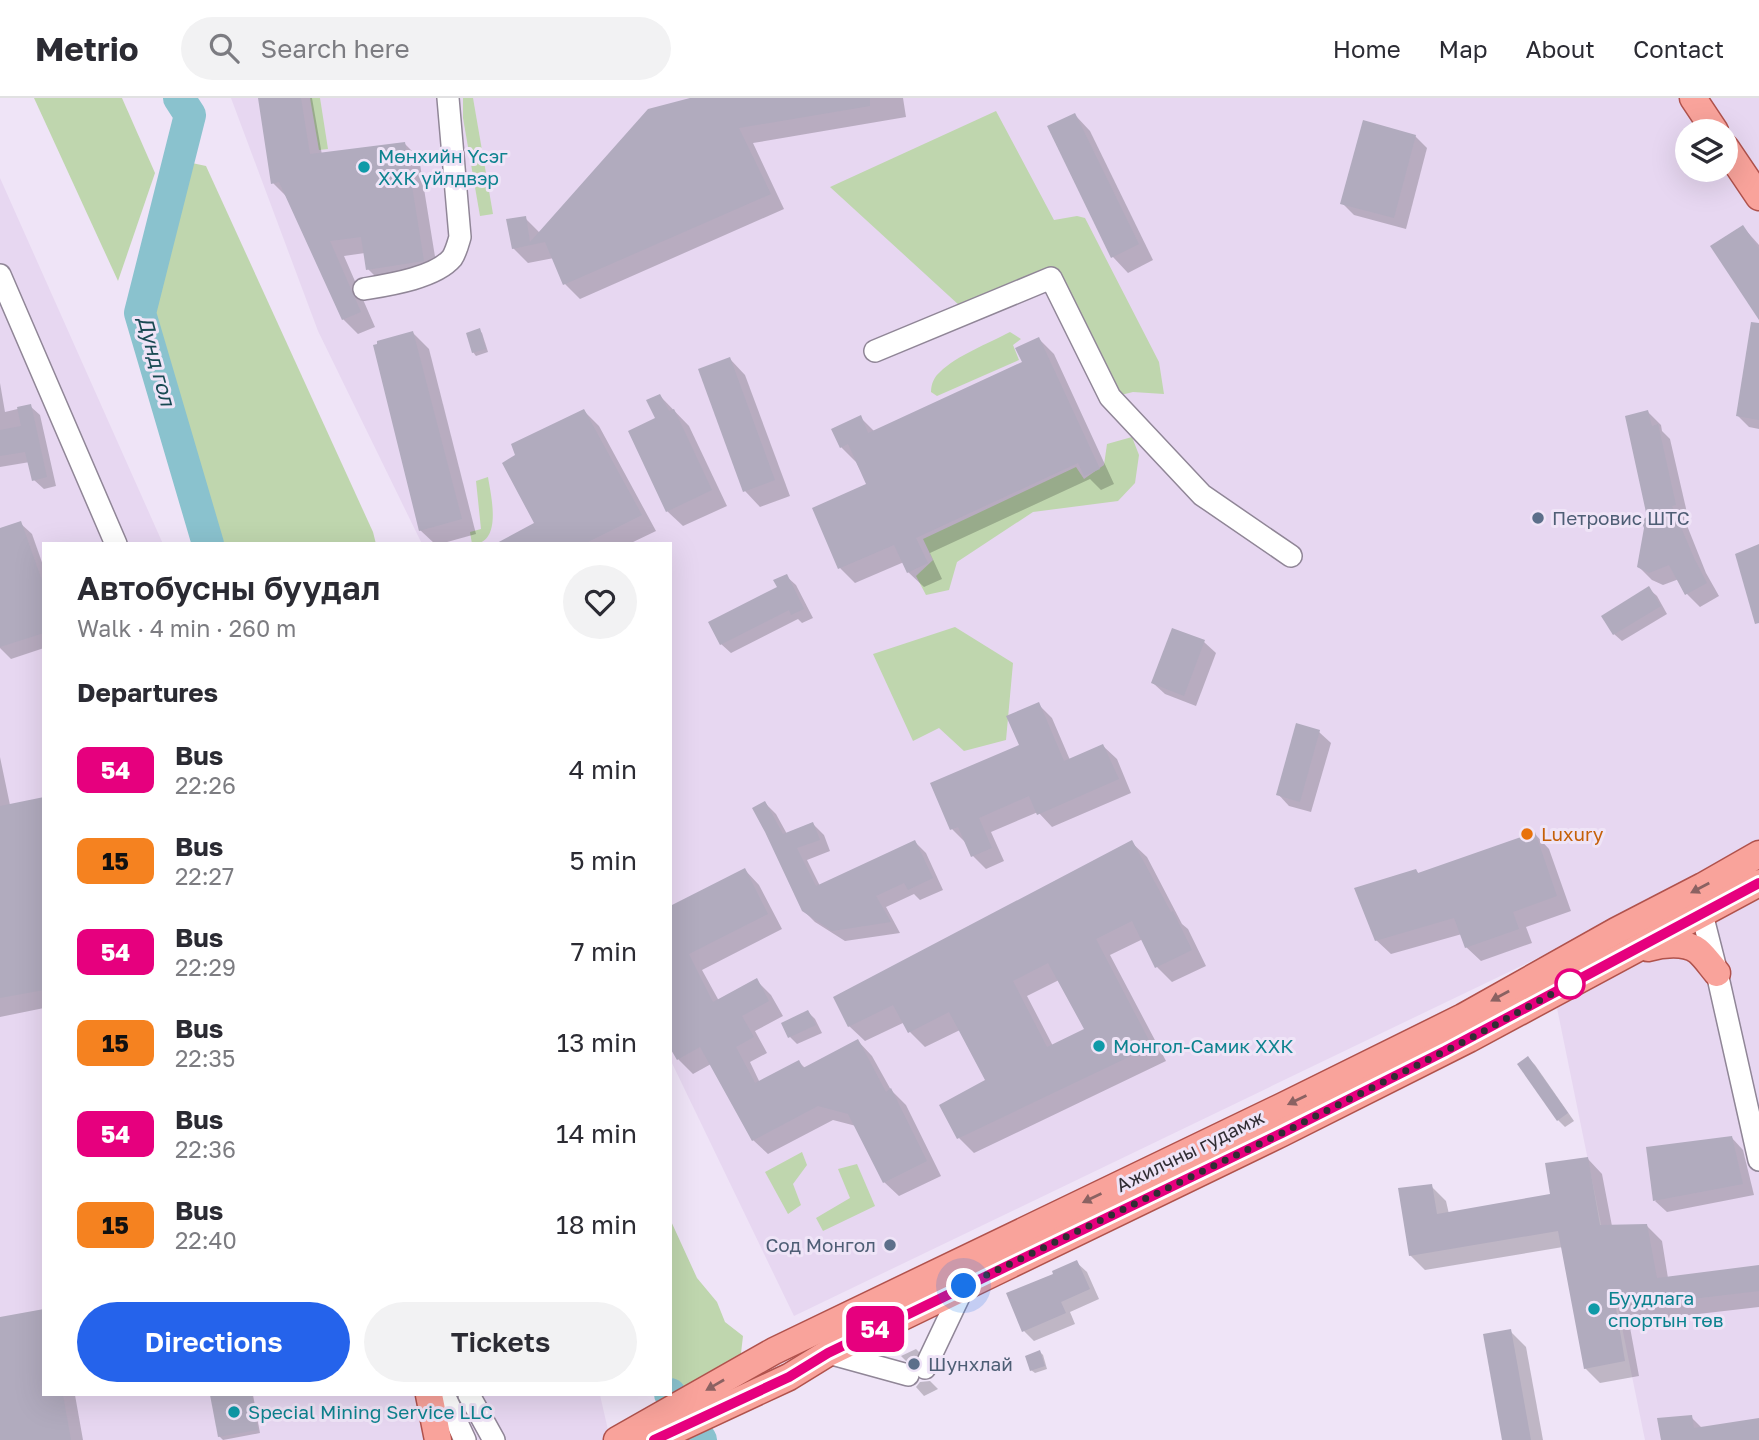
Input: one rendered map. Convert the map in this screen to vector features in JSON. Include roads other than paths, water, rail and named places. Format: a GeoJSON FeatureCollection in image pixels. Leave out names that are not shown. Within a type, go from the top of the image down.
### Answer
{"type":"FeatureCollection","features":[{"type":"Feature","properties":{"kind":"main road"},"geometry":{"type":"LineString","coordinates":[[1693,98],[1707,119]]}},
{"type":"Feature","properties":{"kind":"main road"},"geometry":{"type":"LineString","coordinates":[[1738,166],[1759,197]]}},
{"type":"Feature","properties":{"kind":"main road","name":"Ажилчны гудамж"},"geometry":{"type":"LineString","coordinates":[[618,1440],[774,1351],[1463,1017],[1759,854]]}},
{"type":"Feature","properties":{"kind":"main road","name":"Ажилчны гудамж"},"geometry":{"type":"LineString","coordinates":[[654,1440],[789,1377],[828,1353],[1282,1133],[1469,1039],[1759,883]]}},
{"type":"Feature","properties":{"kind":"main road"},"geometry":{"type":"LineString","coordinates":[[1629,953],[1661,944],[1681,945],[1696,949],[1717,973]]}},
{"type":"Feature","properties":{"kind":"main road"},"geometry":{"type":"LineString","coordinates":[[429,1396],[438,1440]]}},
{"type":"Feature","properties":{"kind":"street"},"geometry":{"type":"LineString","coordinates":[[364,289],[404,282],[440,268],[453,257],[460,237],[448,98]]}},
{"type":"Feature","properties":{"kind":"street"},"geometry":{"type":"LineString","coordinates":[[0,275],[115,542]]}},
{"type":"Feature","properties":{"kind":"street"},"geometry":{"type":"LineString","coordinates":[[875,351],[1051,278],[1110,397],[1202,495],[1291,556]]}},
{"type":"Feature","properties":{"kind":"street"},"geometry":{"type":"LineString","coordinates":[[1702,914],[1759,1160]]}},
{"type":"Feature","properties":{"kind":"street"},"geometry":{"type":"LineString","coordinates":[[828,1353],[917,1371],[964,1286]]}},
{"type":"Feature","properties":{"kind":"street"},"geometry":{"type":"LineString","coordinates":[[444,1396],[465,1440]]}},
{"type":"Feature","properties":{"kind":"street"},"geometry":{"type":"LineString","coordinates":[[470,1396],[494,1440]]}},
{"type":"Feature","properties":{"kind":"waterway","name":"Дунд гол"},"geometry":{"type":"LineString","coordinates":[[179,98],[190,115],[140,313],[207,542]]}},
{"type":"Feature","properties":{"kind":"waterway","name":"Дунд гол"},"geometry":{"type":"LineString","coordinates":[[671,1396],[701,1440]]}},
{"type":"Feature","properties":{"kind":"place","name":"Мөнхийн Үсэг ХХК үйлдвэр"},"geometry":{"type":"Point","coordinates":[364,167]}},
{"type":"Feature","properties":{"kind":"place","name":"Петровис ШТС"},"geometry":{"type":"Point","coordinates":[1538,518]}},
{"type":"Feature","properties":{"kind":"place","name":"Luxury"},"geometry":{"type":"Point","coordinates":[1527,834]}},
{"type":"Feature","properties":{"kind":"place","name":"Монгол-Самик ХХК"},"geometry":{"type":"Point","coordinates":[1099,1046]}},
{"type":"Feature","properties":{"kind":"place","name":"Сод Монгол"},"geometry":{"type":"Point","coordinates":[890,1245]}},
{"type":"Feature","properties":{"kind":"place","name":"Буудлага спортын төв"},"geometry":{"type":"Point","coordinates":[1594,1309]}},
{"type":"Feature","properties":{"kind":"place","name":"Шунхлай"},"geometry":{"type":"Point","coordinates":[914,1364]}},
{"type":"Feature","properties":{"kind":"place","name":"Special Mining Service LLC"},"geometry":{"type":"Point","coordinates":[234,1412]}}]}
